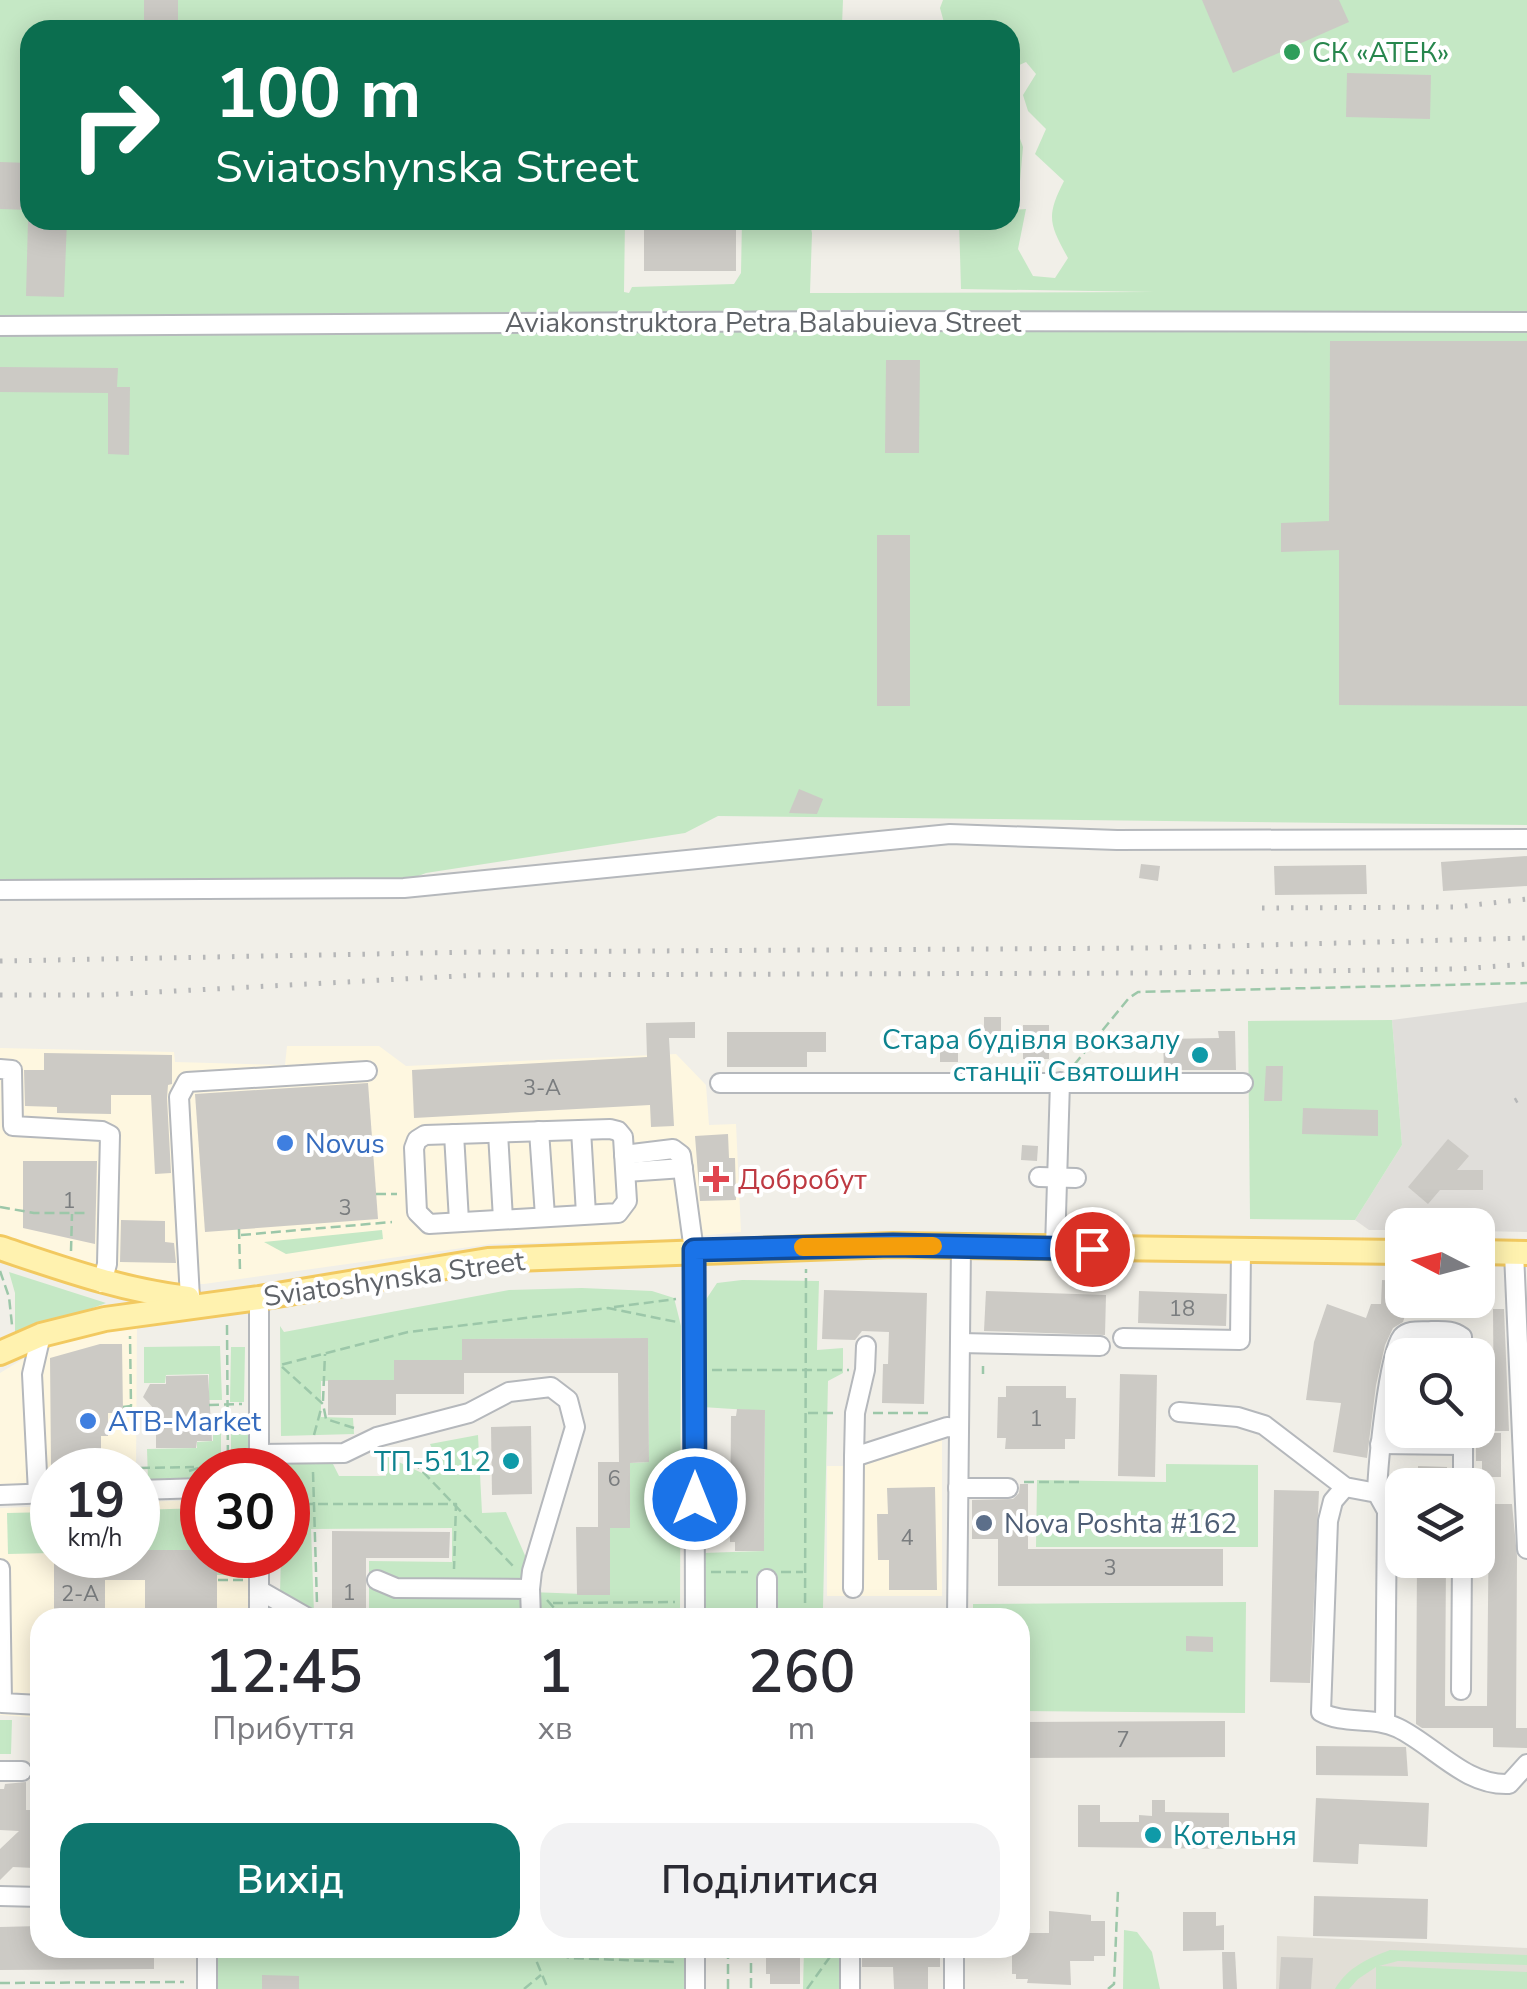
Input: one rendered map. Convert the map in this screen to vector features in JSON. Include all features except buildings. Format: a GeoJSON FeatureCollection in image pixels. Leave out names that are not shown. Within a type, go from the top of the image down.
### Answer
{"type":"FeatureCollection","features":[{"type":"Feature","properties":{"kind":"main road","name":"Sviatoshynska Street"},"geometry":{"type":"LineString","coordinates":[[4,1348],[140,1312],[227,1313],[259,1298],[488,1260],[694,1250],[961,1246],[1385,1252]]}},
{"type":"Feature","properties":{"kind":"main road","name":"Sviatoshynska Street"},"geometry":{"type":"LineString","coordinates":[[0,1248],[102,1283],[190,1298],[227,1313]]}},
{"type":"Feature","properties":{"kind":"main road"},"geometry":{"type":"LineString","coordinates":[[1495,1252],[1520,1253]]}},
{"type":"Feature","properties":{"kind":"street","name":"Aviakonstruktora Petra Balabuieva Street"},"geometry":{"type":"LineString","coordinates":[[0,326],[853,320],[1527,322]]}},
{"type":"Feature","properties":{"kind":"street"},"geometry":{"type":"LineString","coordinates":[[0,890],[404,888],[950,834],[1117,840],[1527,839]]}},
{"type":"Feature","properties":{"kind":"street"},"geometry":{"type":"LineString","coordinates":[[0,1069],[12,1070],[13,1126],[102,1131],[110,1135],[107,1264],[102,1283]]}},
{"type":"Feature","properties":{"kind":"street"},"geometry":{"type":"LineString","coordinates":[[190,1298],[178,1098],[187,1082],[367,1071]]}},
{"type":"Feature","properties":{"kind":"street"},"geometry":{"type":"LineString","coordinates":[[1056,1248],[1060,1082]]}},
{"type":"Feature","properties":{"kind":"street"},"geometry":{"type":"LineString","coordinates":[[720,1083],[1243,1083]]}},
{"type":"Feature","properties":{"kind":"street"},"geometry":{"type":"LineString","coordinates":[[581,1130],[586,1214]]}},
{"type":"Feature","properties":{"kind":"street"},"geometry":{"type":"LineString","coordinates":[[581,1130],[618,1131],[623,1137],[627,1201],[622,1210],[429,1224],[417,1212],[414,1148],[425,1135],[581,1130]]}},
{"type":"Feature","properties":{"kind":"street"},"geometry":{"type":"LineString","coordinates":[[540,1131],[545,1216]]}},
{"type":"Feature","properties":{"kind":"street"},"geometry":{"type":"LineString","coordinates":[[498,1132],[503,1219]]}},
{"type":"Feature","properties":{"kind":"street"},"geometry":{"type":"LineString","coordinates":[[454,1134],[459,1222]]}},
{"type":"Feature","properties":{"kind":"street"},"geometry":{"type":"LineString","coordinates":[[625,1164],[672,1150],[682,1155],[694,1250],[695,1608]]}},
{"type":"Feature","properties":{"kind":"street"},"geometry":{"type":"LineString","coordinates":[[951,1608],[958,1488],[961,1246]]}},
{"type":"Feature","properties":{"kind":"street"},"geometry":{"type":"LineString","coordinates":[[1123,1338],[1240,1340],[1241,1250]]}},
{"type":"Feature","properties":{"kind":"street"},"geometry":{"type":"LineString","coordinates":[[1520,1253],[1527,1549]]}},
{"type":"Feature","properties":{"kind":"street"},"geometry":{"type":"LineString","coordinates":[[259,1298],[259,1448]]}},
{"type":"Feature","properties":{"kind":"street"},"geometry":{"type":"LineString","coordinates":[[1402,1338],[1410,1332],[1454,1331],[1462,1338]]}},
{"type":"Feature","properties":{"kind":"street"},"geometry":{"type":"LineString","coordinates":[[40,1448],[32,1374],[42,1335]]}},
{"type":"Feature","properties":{"kind":"street"},"geometry":{"type":"LineString","coordinates":[[960,1343],[1100,1346]]}},
{"type":"Feature","properties":{"kind":"street"},"geometry":{"type":"LineString","coordinates":[[853,1588],[855,1412],[866,1346]]}},
{"type":"Feature","properties":{"kind":"street"},"geometry":{"type":"LineString","coordinates":[[4,1348],[32,1374]]}},
{"type":"Feature","properties":{"kind":"street"},"geometry":{"type":"LineString","coordinates":[[310,1454],[344,1453],[377,1436],[469,1413],[509,1392],[551,1388],[568,1400],[575,1427],[532,1571],[531,1608]]}},
{"type":"Feature","properties":{"kind":"street"},"geometry":{"type":"LineString","coordinates":[[1179,1412],[1251,1419],[1346,1487],[1376,1493]]}},
{"type":"Feature","properties":{"kind":"street"},"geometry":{"type":"LineString","coordinates":[[1385,1415],[1376,1493],[1387,1511],[1385,1722]]}},
{"type":"Feature","properties":{"kind":"street"},"geometry":{"type":"LineString","coordinates":[[854,1457],[947,1428],[959,1428]]}},
{"type":"Feature","properties":{"kind":"street"},"geometry":{"type":"LineString","coordinates":[[1380,1444],[1385,1444]]}},
{"type":"Feature","properties":{"kind":"street"},"geometry":{"type":"LineString","coordinates":[[1346,1487],[1333,1502],[1328,1521],[1320,1708],[1330,1717],[1385,1722],[1401,1729],[1466,1773],[1492,1785],[1509,1784],[1527,1764]]}},
{"type":"Feature","properties":{"kind":"street"},"geometry":{"type":"LineString","coordinates":[[958,1488],[1008,1488]]}},
{"type":"Feature","properties":{"kind":"street"},"geometry":{"type":"LineString","coordinates":[[0,1495],[30,1494]]}},
{"type":"Feature","properties":{"kind":"street"},"geometry":{"type":"LineString","coordinates":[[0,1568],[2,1703],[30,1704]]}},
{"type":"Feature","properties":{"kind":"street"},"geometry":{"type":"LineString","coordinates":[[256,1578],[258,1608]]}},
{"type":"Feature","properties":{"kind":"street"},"geometry":{"type":"LineString","coordinates":[[1461,1690],[1462,1578]]}},
{"type":"Feature","properties":{"kind":"street"},"geometry":{"type":"LineString","coordinates":[[767,1579],[768,1608]]}},
{"type":"Feature","properties":{"kind":"street"},"geometry":{"type":"LineString","coordinates":[[377,1580],[396,1588],[530,1589]]}},
{"type":"Feature","properties":{"kind":"street"},"geometry":{"type":"LineString","coordinates":[[255,1585],[292,1608]]}},
{"type":"Feature","properties":{"kind":"street"},"geometry":{"type":"LineString","coordinates":[[0,1771],[22,1771]]}},
{"type":"Feature","properties":{"kind":"street"},"geometry":{"type":"LineString","coordinates":[[0,1896],[30,1897]]}},
{"type":"Feature","properties":{"kind":"street"},"geometry":{"type":"LineString","coordinates":[[207,1958],[207,1989]]}},
{"type":"Feature","properties":{"kind":"street"},"geometry":{"type":"LineString","coordinates":[[690,1958],[696,1989]]}},
{"type":"Feature","properties":{"kind":"street"},"geometry":{"type":"LineString","coordinates":[[850,1958],[850,1989]]}},
{"type":"Feature","properties":{"kind":"street"},"geometry":{"type":"LineString","coordinates":[[954,1958],[954,1989]]}},
{"type":"Feature","properties":{"kind":"path"},"geometry":{"type":"LineString","coordinates":[[1060,1082],[1138,992],[1527,983]]}},
{"type":"Feature","properties":{"kind":"path"},"geometry":{"type":"LineString","coordinates":[[376,1194],[398,1194]]}},
{"type":"Feature","properties":{"kind":"path"},"geometry":{"type":"LineString","coordinates":[[0,1206],[34,1213],[109,1213]]}},
{"type":"Feature","properties":{"kind":"path"},"geometry":{"type":"LineString","coordinates":[[70,1252],[72,1213]]}},
{"type":"Feature","properties":{"kind":"path"},"geometry":{"type":"LineString","coordinates":[[240,1235],[392,1222]]}},
{"type":"Feature","properties":{"kind":"path"},"geometry":{"type":"LineString","coordinates":[[240,1229],[240,1271]]}},
{"type":"Feature","properties":{"kind":"path"},"geometry":{"type":"LineString","coordinates":[[0,1270],[9,1297],[4,1348]]}},
{"type":"Feature","properties":{"kind":"path"},"geometry":{"type":"LineString","coordinates":[[806,1270],[806,1608]]}},
{"type":"Feature","properties":{"kind":"path"},"geometry":{"type":"LineString","coordinates":[[530,1589],[522,1575],[410,1454],[377,1436],[326,1419],[323,1404],[280,1364],[408,1332],[683,1298]]}},
{"type":"Feature","properties":{"kind":"path"},"geometry":{"type":"LineString","coordinates":[[608,1308],[683,1323]]}},
{"type":"Feature","properties":{"kind":"path"},"geometry":{"type":"LineString","coordinates":[[227,1313],[228,1448]]}},
{"type":"Feature","properties":{"kind":"path"},"geometry":{"type":"LineString","coordinates":[[123,1406],[131,1406],[130,1330]]}},
{"type":"Feature","properties":{"kind":"path"},"geometry":{"type":"LineString","coordinates":[[318,1608],[313,1453],[323,1404],[325,1352]]}},
{"type":"Feature","properties":{"kind":"path"},"geometry":{"type":"LineString","coordinates":[[983,1366],[983,1374]]}},
{"type":"Feature","properties":{"kind":"path"},"geometry":{"type":"LineString","coordinates":[[710,1370],[865,1370]]}},
{"type":"Feature","properties":{"kind":"path"},"geometry":{"type":"LineString","coordinates":[[209,1404],[258,1404]]}},
{"type":"Feature","properties":{"kind":"path"},"geometry":{"type":"LineString","coordinates":[[806,1413],[928,1413]]}},
{"type":"Feature","properties":{"kind":"path"},"geometry":{"type":"LineString","coordinates":[[1062,1482],[1082,1482]]}},
{"type":"Feature","properties":{"kind":"path"},"geometry":{"type":"LineString","coordinates":[[313,1504],[456,1504]]}},
{"type":"Feature","properties":{"kind":"path"},"geometry":{"type":"LineString","coordinates":[[454,1589],[456,1504]]}},
{"type":"Feature","properties":{"kind":"path"},"geometry":{"type":"LineString","coordinates":[[1188,1510],[1196,1510]]}},
{"type":"Feature","properties":{"kind":"path"},"geometry":{"type":"LineString","coordinates":[[218,1580],[255,1585]]}},
{"type":"Feature","properties":{"kind":"path"},"geometry":{"type":"LineString","coordinates":[[552,1604],[682,1602]]}},
{"type":"Feature","properties":{"kind":"path"},"geometry":{"type":"LineString","coordinates":[[1108,1989],[1114,1984],[1118,1889]]}},
{"type":"Feature","properties":{"kind":"path"},"geometry":{"type":"LineString","coordinates":[[535,1958],[548,1989]]}},
{"type":"Feature","properties":{"kind":"path"},"geometry":{"type":"LineString","coordinates":[[728,1958],[728,1989]]}},
{"type":"Feature","properties":{"kind":"path"},"geometry":{"type":"LineString","coordinates":[[751,1958],[751,1989]]}},
{"type":"Feature","properties":{"kind":"path"},"geometry":{"type":"LineString","coordinates":[[807,1989],[830,1958]]}},
{"type":"Feature","properties":{"kind":"path"},"geometry":{"type":"LineString","coordinates":[[524,1989],[542,1974]]}},
{"type":"Feature","properties":{"kind":"path"},"geometry":{"type":"LineString","coordinates":[[0,1983],[184,1982],[179,1989]]}},
{"type":"Feature","properties":{"kind":"shaded area"},"geometry":{"type":"Polygon","coordinates":[[[1527,1002],[1527,1232],[1495,1231],[1495,1208],[1385,1208],[1385,1230],[1369,1230],[1355,1220],[1402,1145],[1392,1020],[1527,1002]]]}},
{"type":"Feature","properties":{"kind":"shaded area"},"geometry":{"type":"Polygon","coordinates":[[[287,1046],[379,1046],[406,1066],[676,1054],[706,1085],[709,1125],[736,1124],[741,1232],[657,1240],[491,1244],[204,1284],[144,1283],[0,1244],[0,1048],[174,1052],[175,1062],[285,1065],[287,1046]]]}},
{"type":"Feature","properties":{"kind":"shaded area"},"geometry":{"type":"Polygon","coordinates":[[[137,1324],[136,1448],[30,1448],[30,1491],[0,1492],[0,1373],[44,1346],[137,1324]]]}},
{"type":"Feature","properties":{"kind":"shaded area"},"geometry":{"type":"Polygon","coordinates":[[[942,1434],[942,1596],[827,1596],[827,1466],[862,1466],[942,1434]]]}},
{"type":"Feature","properties":{"kind":"shaded area"},"geometry":{"type":"Polygon","coordinates":[[[160,1501],[180,1501],[180,1578],[255,1578],[255,1608],[30,1608],[30,1717],[0,1715],[0,1508],[30,1507],[30,1578],[160,1578],[160,1501]]]}},
{"type":"Feature","properties":{"kind":"shaded area"},"geometry":{"type":"Polygon","coordinates":[[[1277,1936],[1527,1948],[1527,1989],[1276,1989],[1277,1936]]]}},
{"type":"Feature","properties":{"kind":"green space"},"geometry":{"type":"Polygon","coordinates":[[[0,0],[843,0],[842,20],[20,20],[20,230],[625,230],[624,292],[629,293],[632,287],[734,284],[741,273],[742,230],[811,230],[810,293],[847,293],[1154,292],[961,289],[959,230],[1020,230],[1020,209],[1026,209],[1018,249],[1033,276],[1055,278],[1068,258],[1052,220],[1054,203],[1064,181],[1035,154],[1046,129],[1028,111],[1023,95],[1036,74],[1026,62],[1020,65],[1020,20],[943,20],[940,8],[943,0],[1527,0],[1527,825],[718,816],[685,833],[426,873],[400,883],[0,887],[0,0]]]}},
{"type":"Feature","properties":{"kind":"green space"},"geometry":{"type":"Polygon","coordinates":[[[1020,139],[1023,147],[1020,181],[1020,139]]]}},
{"type":"Feature","properties":{"kind":"green space"},"geometry":{"type":"Polygon","coordinates":[[[1392,1020],[1402,1145],[1355,1220],[1250,1219],[1248,1021],[1392,1020]]]}},
{"type":"Feature","properties":{"kind":"green space"},"geometry":{"type":"Polygon","coordinates":[[[382,1230],[383,1239],[286,1254],[264,1242],[382,1230]]]}},
{"type":"Feature","properties":{"kind":"green space"},"geometry":{"type":"Polygon","coordinates":[[[9,1272],[106,1303],[15,1337],[15,1293],[9,1272]]]}},
{"type":"Feature","properties":{"kind":"green space"},"geometry":{"type":"Polygon","coordinates":[[[819,1281],[817,1350],[843,1348],[843,1373],[828,1381],[823,1608],[702,1608],[702,1553],[764,1551],[765,1411],[702,1407],[703,1304],[717,1283],[819,1281]]]}},
{"type":"Feature","properties":{"kind":"green space"},"geometry":{"type":"Polygon","coordinates":[[[509,1290],[652,1291],[674,1298],[681,1326],[680,1608],[531,1608],[530,1592],[610,1595],[610,1528],[630,1528],[630,1463],[649,1462],[648,1338],[463,1339],[462,1360],[395,1360],[395,1380],[321,1381],[321,1417],[353,1418],[354,1434],[281,1436],[280,1326],[284,1332],[509,1290]]]}},
{"type":"Feature","properties":{"kind":"green space"},"geometry":{"type":"Polygon","coordinates":[[[220,1346],[222,1400],[209,1400],[209,1374],[166,1375],[165,1383],[144,1383],[144,1347],[220,1346]]]}},
{"type":"Feature","properties":{"kind":"green space"},"geometry":{"type":"Polygon","coordinates":[[[231,1347],[245,1347],[244,1402],[230,1402],[231,1347]]]}},
{"type":"Feature","properties":{"kind":"green space"},"geometry":{"type":"Polygon","coordinates":[[[231,1418],[252,1418],[252,1448],[231,1448],[231,1418]]]}},
{"type":"Feature","properties":{"kind":"green space"},"geometry":{"type":"Polygon","coordinates":[[[221,1419],[221,1448],[197,1448],[197,1442],[213,1441],[213,1420],[221,1419]]]}},
{"type":"Feature","properties":{"kind":"green space"},"geometry":{"type":"Polygon","coordinates":[[[478,1435],[482,1513],[506,1512],[527,1560],[526,1608],[369,1608],[369,1561],[452,1562],[452,1528],[311,1529],[314,1608],[306,1608],[280,1593],[280,1578],[310,1578],[310,1460],[331,1460],[339,1476],[386,1476],[386,1456],[422,1473],[442,1471],[430,1444],[478,1435]]]}},
{"type":"Feature","properties":{"kind":"green space"},"geometry":{"type":"Polygon","coordinates":[[[180,1448],[180,1482],[160,1483],[160,1449],[180,1448]]]}},
{"type":"Feature","properties":{"kind":"green space"},"geometry":{"type":"Polygon","coordinates":[[[1166,1464],[1258,1465],[1258,1547],[1036,1547],[1037,1480],[1166,1482],[1166,1464]]]}},
{"type":"Feature","properties":{"kind":"green space"},"geometry":{"type":"Polygon","coordinates":[[[160,1509],[180,1509],[180,1550],[160,1550],[160,1509]]]}},
{"type":"Feature","properties":{"kind":"green space"},"geometry":{"type":"Polygon","coordinates":[[[30,1512],[30,1554],[8,1554],[7,1513],[30,1512]]]}},
{"type":"Feature","properties":{"kind":"green space"},"geometry":{"type":"Polygon","coordinates":[[[1246,1602],[1245,1713],[1030,1711],[1030,1608],[973,1608],[973,1604],[1246,1602]]]}},
{"type":"Feature","properties":{"kind":"green space"},"geometry":{"type":"Polygon","coordinates":[[[0,1720],[12,1720],[11,1754],[0,1754],[0,1720]]]}},
{"type":"Feature","properties":{"kind":"green space"},"geometry":{"type":"Polygon","coordinates":[[[1124,1930],[1137,1932],[1152,1952],[1160,1989],[1123,1989],[1124,1930]]]}},
{"type":"Feature","properties":{"kind":"green space"},"geometry":{"type":"Polygon","coordinates":[[[1390,1950],[1527,1955],[1527,1965],[1398,1961],[1379,1966],[1527,1972],[1527,1989],[1376,1989],[1376,1967],[1349,1989],[1335,1989],[1352,1969],[1390,1950]]]}},
{"type":"Feature","properties":{"kind":"green space"},"geometry":{"type":"Polygon","coordinates":[[[215,1958],[688,1958],[688,1989],[215,1989],[215,1958]]]}},
{"type":"Feature","properties":{"kind":"green space"},"geometry":{"type":"Polygon","coordinates":[[[804,1958],[847,1958],[847,1989],[803,1989],[804,1958]]]}},
{"type":"Feature","properties":{"kind":"railway"},"geometry":{"type":"LineString","coordinates":[[1262,908],[1456,907],[1527,899]]}},
{"type":"Feature","properties":{"kind":"railway"},"geometry":{"type":"LineString","coordinates":[[0,961],[479,952],[1151,948],[1527,938]]}},
{"type":"Feature","properties":{"kind":"railway"},"geometry":{"type":"LineString","coordinates":[[0,995],[100,995],[478,975],[1150,973],[1459,969],[1527,964]]}},
{"type":"Feature","properties":{"kind":"railway"},"geometry":{"type":"LineString","coordinates":[[1515,1101],[1527,1094]]}},
{"type":"Feature","properties":{"kind":"slow traffic"},"geometry":{"type":"LineString","coordinates":[[803,1247],[933,1246]]}},
{"type":"Feature","properties":{"kind":"place","name":"СК «АТЕК»"},"geometry":{"type":"Point","coordinates":[1292,52]}},
{"type":"Feature","properties":{"kind":"place","name":"Стара будівля вокзалу станції Святошин"},"geometry":{"type":"Point","coordinates":[1200,1055]}},
{"type":"Feature","properties":{"kind":"place","name":"Novus"},"geometry":{"type":"Point","coordinates":[285,1143]}},
{"type":"Feature","properties":{"kind":"place","name":"Добробут"},"geometry":{"type":"Point","coordinates":[716,1179]}},
{"type":"Feature","properties":{"kind":"place","name":"ATB-Market"},"geometry":{"type":"Point","coordinates":[88,1421]}},
{"type":"Feature","properties":{"kind":"place","name":"ТП-5112"},"geometry":{"type":"Point","coordinates":[511,1461]}},
{"type":"Feature","properties":{"kind":"place","name":"Nova Poshta #162"},"geometry":{"type":"Point","coordinates":[984,1523]}},
{"type":"Feature","properties":{"kind":"place","name":"Котельня"},"geometry":{"type":"Point","coordinates":[1153,1835]}},
{"type":"Feature","properties":{"kind":"route"},"geometry":{"type":"LineString","coordinates":[[695,1499],[694,1250],[893,1245],[1092,1249]]}}]}
